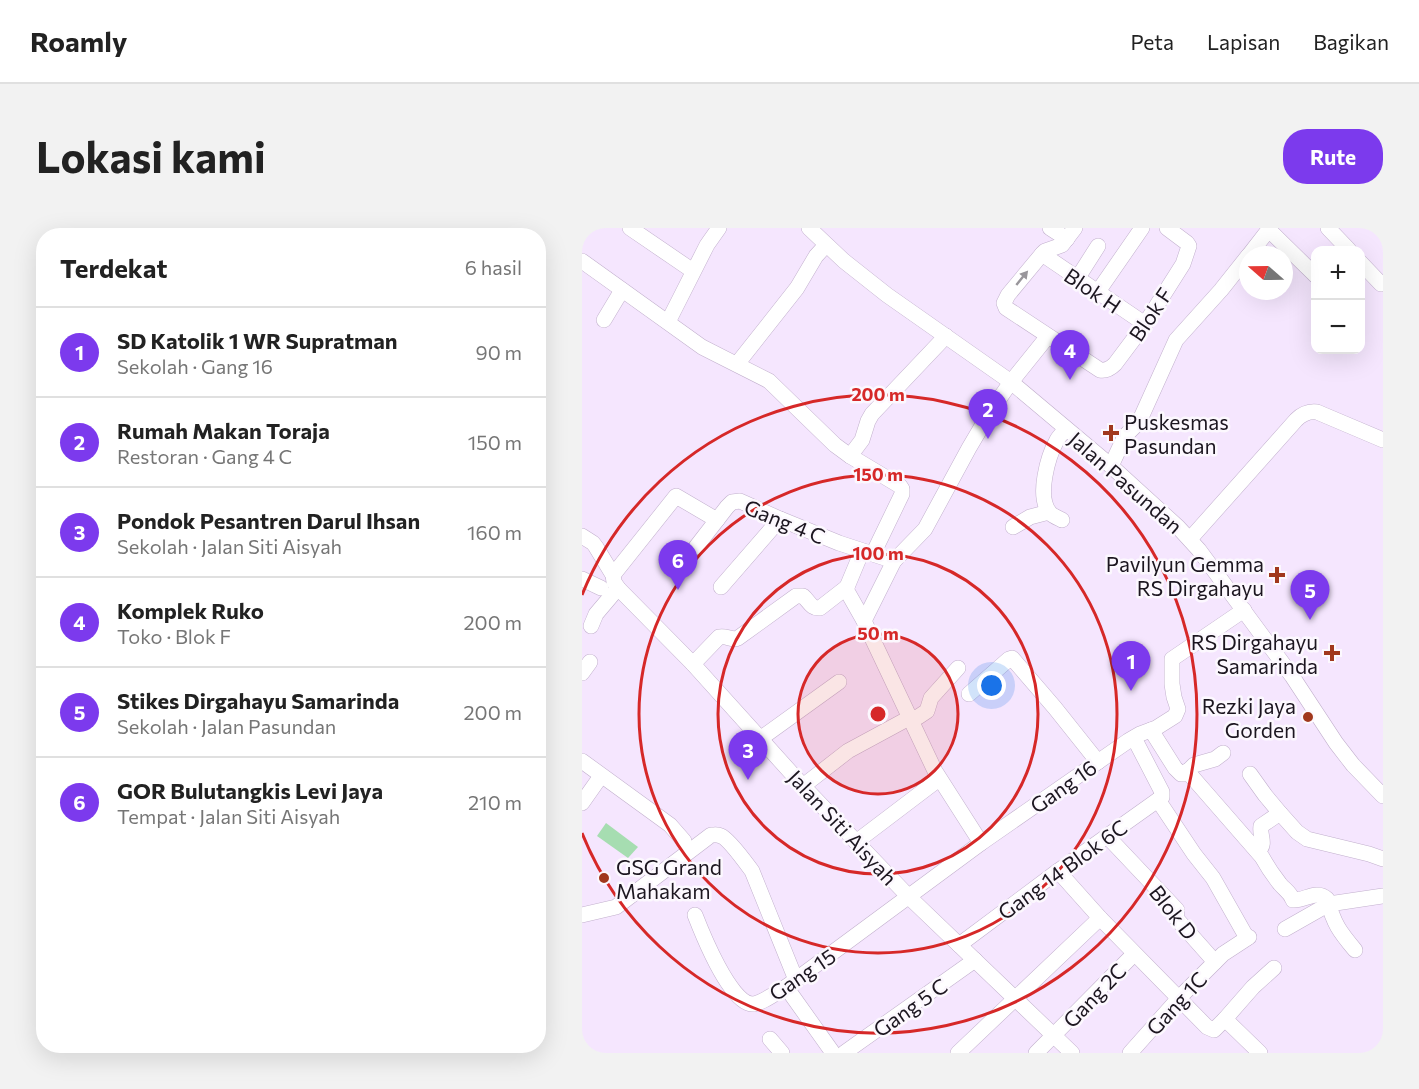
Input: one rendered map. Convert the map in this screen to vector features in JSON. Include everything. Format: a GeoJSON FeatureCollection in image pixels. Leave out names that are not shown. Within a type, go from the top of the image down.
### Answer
{"type":"FeatureCollection","features":[{"type":"Feature","properties":{"kind":"street"},"geometry":{"type":"LineString","coordinates":[[630,228],[693,271]]}},
{"type":"Feature","properties":{"kind":"street"},"geometry":{"type":"LineString","coordinates":[[668,322],[707,245],[719,228]]}},
{"type":"Feature","properties":{"kind":"street","name":"Jalan Pasundan"},"geometry":{"type":"LineString","coordinates":[[809,228],[826,245],[887,295],[1011,382],[1111,466],[1190,539],[1293,676],[1336,743],[1353,765],[1383,796]]}},
{"type":"Feature","properties":{"kind":"street"},"geometry":{"type":"LineString","coordinates":[[864,621],[894,561],[925,529],[978,432],[1011,382],[1048,336],[1006,308],[1004,303],[1042,254],[1059,247],[1071,233],[1050,228]]}},
{"type":"Feature","properties":{"kind":"street"},"geometry":{"type":"LineString","coordinates":[[1097,293],[1142,228]]}},
{"type":"Feature","properties":{"kind":"street","name":"Blok F"},"geometry":{"type":"LineString","coordinates":[[1048,336],[1100,370],[1107,370],[1115,364],[1145,324],[1183,264],[1189,246],[1167,228]]}},
{"type":"Feature","properties":{"kind":"street"},"geometry":{"type":"LineString","coordinates":[[1328,228],[1345,246]]}},
{"type":"Feature","properties":{"kind":"street"},"geometry":{"type":"LineString","coordinates":[[1256,246],[1270,229],[1311,271]]}},
{"type":"Feature","properties":{"kind":"street"},"geometry":{"type":"LineString","coordinates":[[737,364],[797,288],[816,256],[826,245]]}},
{"type":"Feature","properties":{"kind":"street"},"geometry":{"type":"LineString","coordinates":[[1077,279],[1098,246]]}},
{"type":"Feature","properties":{"kind":"street","name":"Blok H"},"geometry":{"type":"LineString","coordinates":[[1042,254],[1145,324]]}},
{"type":"Feature","properties":{"kind":"street"},"geometry":{"type":"LineString","coordinates":[[582,261],[707,350],[774,385],[835,446],[893,481],[902,489],[902,494],[847,587],[816,609],[803,596],[796,596],[738,638],[719,637],[693,664]]}},
{"type":"Feature","properties":{"kind":"street"},"geometry":{"type":"LineString","coordinates":[[1111,466],[1125,436],[1139,422],[1176,340],[1239,267]]}},
{"type":"Feature","properties":{"kind":"street"},"geometry":{"type":"LineString","coordinates":[[1365,267],[1381,284]]}},
{"type":"Feature","properties":{"kind":"street"},"geometry":{"type":"LineString","coordinates":[[604,320],[622,290]]}},
{"type":"Feature","properties":{"kind":"street"},"geometry":{"type":"LineString","coordinates":[[850,456],[862,440],[872,414],[946,336]]}},
{"type":"Feature","properties":{"kind":"street"},"geometry":{"type":"LineString","coordinates":[[1190,539],[1296,420],[1304,414],[1310,411],[1317,412],[1383,440]]}},
{"type":"Feature","properties":{"kind":"street"},"geometry":{"type":"LineString","coordinates":[[1013,527],[1030,518],[1055,516],[1045,503],[1045,477],[1050,457],[1058,439],[1066,429]]}},
{"type":"Feature","properties":{"kind":"street"},"geometry":{"type":"LineString","coordinates":[[591,626],[615,581],[676,496],[717,520]]}},
{"type":"Feature","properties":{"kind":"street","name":"Gang 4 C"},"geometry":{"type":"LineString","coordinates":[[696,547],[727,507],[732,502],[740,501],[780,519],[894,561]]}},
{"type":"Feature","properties":{"kind":"street"},"geometry":{"type":"LineString","coordinates":[[721,587],[780,519]]}},
{"type":"Feature","properties":{"kind":"street","name":"Jalan Siti Aisyah"},"geometry":{"type":"LineString","coordinates":[[582,536],[596,547],[615,581],[856,842],[958,945],[1072,1053]]}},
{"type":"Feature","properties":{"kind":"street"},"geometry":{"type":"LineString","coordinates":[[582,579],[601,588]]}},
{"type":"Feature","properties":{"kind":"street"},"geometry":{"type":"LineString","coordinates":[[847,587],[849,596],[864,621],[939,779],[981,843]]}},
{"type":"Feature","properties":{"kind":"street","name":"Gang 16"},"geometry":{"type":"LineString","coordinates":[[909,897],[981,843],[1098,762],[1134,738],[1175,716],[1178,708],[1172,684],[1172,658],[1244,610]]}},
{"type":"Feature","properties":{"kind":"street"},"geometry":{"type":"LineString","coordinates":[[969,694],[1012,658],[1098,762]]}},
{"type":"Feature","properties":{"kind":"street"},"geometry":{"type":"LineString","coordinates":[[803,786],[848,752],[909,718],[918,717],[927,711],[931,698],[958,668]]}},
{"type":"Feature","properties":{"kind":"street"},"geometry":{"type":"LineString","coordinates":[[760,739],[839,682]]}},
{"type":"Feature","properties":{"kind":"street"},"geometry":{"type":"LineString","coordinates":[[1151,730],[1181,774],[1194,765],[1215,759],[1223,753]]}},
{"type":"Feature","properties":{"kind":"street"},"geometry":{"type":"LineString","coordinates":[[1134,738],[1160,796]]}},
{"type":"Feature","properties":{"kind":"street"},"geometry":{"type":"LineString","coordinates":[[582,762],[670,825],[684,841]]}},
{"type":"Feature","properties":{"kind":"street"},"geometry":{"type":"LineString","coordinates":[[1187,771],[1258,851],[1293,900],[1297,901],[1320,894],[1325,897],[1339,931],[1355,950]]}},
{"type":"Feature","properties":{"kind":"street"},"geometry":{"type":"LineString","coordinates":[[1250,774],[1280,813],[1297,832],[1307,839],[1383,859]]}},
{"type":"Feature","properties":{"kind":"street"},"geometry":{"type":"LineString","coordinates":[[582,803],[601,776]]}},
{"type":"Feature","properties":{"kind":"street"},"geometry":{"type":"LineString","coordinates":[[856,842],[939,779]]}},
{"type":"Feature","properties":{"kind":"street","name":"Gang 14 Blok 6C"},"geometry":{"type":"LineString","coordinates":[[958,945],[1160,796]]}},
{"type":"Feature","properties":{"kind":"street","name":"Gang 1C"},"geometry":{"type":"LineString","coordinates":[[1130,1053],[1179,998],[1219,958],[1248,937],[1214,878],[1194,854],[1160,796]]}},
{"type":"Feature","properties":{"kind":"street"},"geometry":{"type":"LineString","coordinates":[[1258,851],[1263,843],[1261,826],[1280,813]]}},
{"type":"Feature","properties":{"kind":"street"},"geometry":{"type":"LineString","coordinates":[[582,915],[616,908],[711,836],[720,835],[752,871],[791,983],[833,1053]]}},
{"type":"Feature","properties":{"kind":"street","name":"Blok D"},"geometry":{"type":"LineString","coordinates":[[1107,836],[1177,910],[1176,918],[1219,958]]}},
{"type":"Feature","properties":{"kind":"street"},"geometry":{"type":"LineString","coordinates":[[1058,871],[1134,954],[1209,1029],[1214,1030],[1253,987],[1275,968]]}},
{"type":"Feature","properties":{"kind":"street"},"geometry":{"type":"LineString","coordinates":[[1285,929],[1329,904],[1383,896]]}},
{"type":"Feature","properties":{"kind":"street","name":"Gang 15"},"geometry":{"type":"LineString","coordinates":[[694,915],[722,974],[742,1000],[755,1004],[791,983],[909,897]]}},
{"type":"Feature","properties":{"kind":"street"},"geometry":{"type":"LineString","coordinates":[[958,1053],[1100,918]]}},
{"type":"Feature","properties":{"kind":"street","name":"Gang 2C"},"geometry":{"type":"LineString","coordinates":[[1036,1053],[1134,954]]}},
{"type":"Feature","properties":{"kind":"street","name":"Gang 5 C"},"geometry":{"type":"LineString","coordinates":[[844,1053],[975,960]]}},
{"type":"Feature","properties":{"kind":"street"},"geometry":{"type":"LineString","coordinates":[[1225,1019],[1260,1053]]}},
{"type":"Feature","properties":{"kind":"street"},"geometry":{"type":"LineString","coordinates":[[770,1039],[782,1053]]}},
{"type":"Feature","properties":{"kind":"green space"},"geometry":{"type":"Polygon","coordinates":[[[606,823],[638,847],[628,858],[597,836],[606,823]]]}},
{"type":"Feature","properties":{"kind":"place","name":"Komplek Ruko"},"geometry":{"type":"Point","coordinates":[1070,380]}},
{"type":"Feature","properties":{"kind":"place","name":"Puskesmas Pasundan"},"geometry":{"type":"Point","coordinates":[1111,433]}},
{"type":"Feature","properties":{"kind":"place","name":"Rumah Makan Toraja"},"geometry":{"type":"Point","coordinates":[988,439]}},
{"type":"Feature","properties":{"kind":"place","name":"Pavilyun Gemma RS Dirgahayu"},"geometry":{"type":"Point","coordinates":[1277,575]}},
{"type":"Feature","properties":{"kind":"place","name":"GOR Bulutangkis Levi Jaya"},"geometry":{"type":"Point","coordinates":[678,590]}},
{"type":"Feature","properties":{"kind":"place","name":"Stikes Dirgahayu Samarinda"},"geometry":{"type":"Point","coordinates":[1310,620]}},
{"type":"Feature","properties":{"kind":"place","name":"RS Dirgahayu Samarinda"},"geometry":{"type":"Point","coordinates":[1332,653]}},
{"type":"Feature","properties":{"kind":"place","name":"SD Katolik 1 WR Supratman"},"geometry":{"type":"Point","coordinates":[1131,691]}},
{"type":"Feature","properties":{"kind":"place","name":"Rezki Jaya Gorden"},"geometry":{"type":"Point","coordinates":[1308,717]}},
{"type":"Feature","properties":{"kind":"place","name":"Pondok Pesantren Darul Ihsan"},"geometry":{"type":"Point","coordinates":[748,780]}},
{"type":"Feature","properties":{"kind":"place","name":"GSG Grand Mahakam"},"geometry":{"type":"Point","coordinates":[604,878]}}]}
